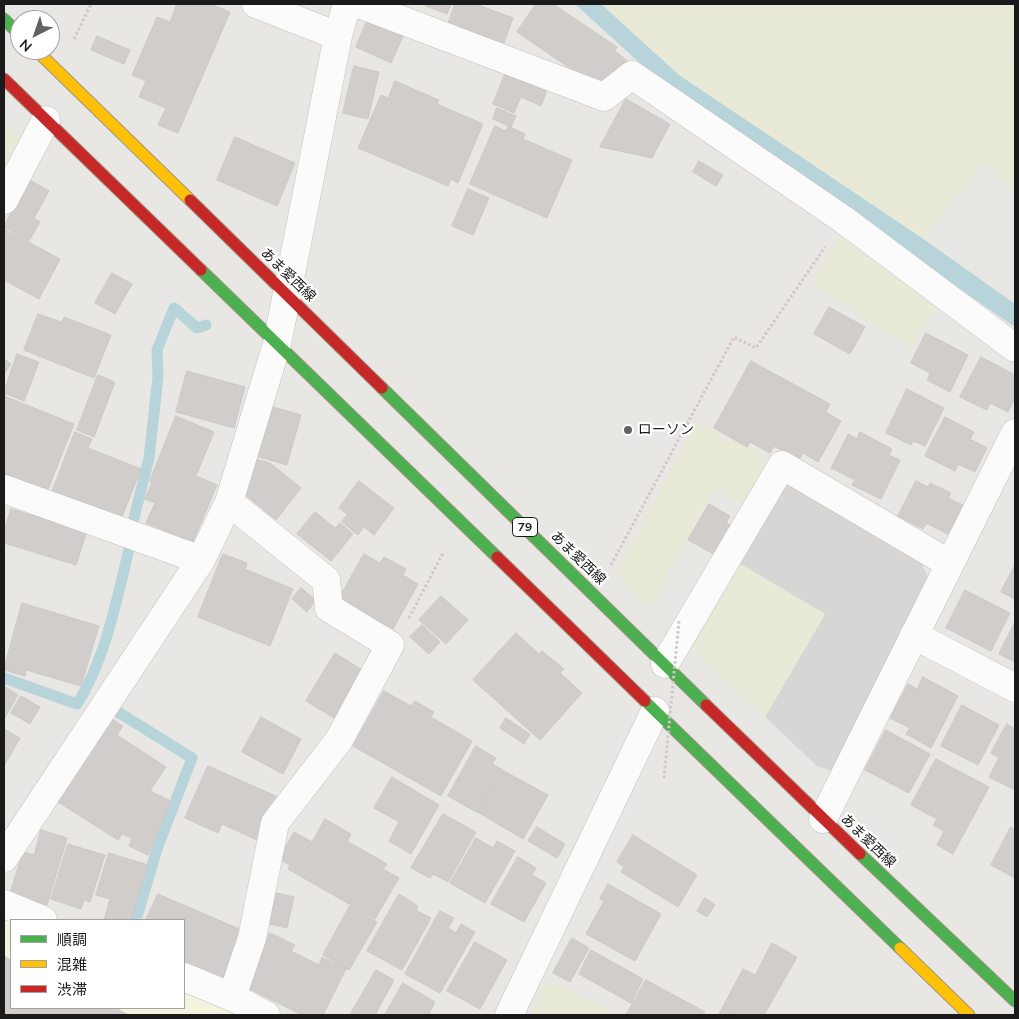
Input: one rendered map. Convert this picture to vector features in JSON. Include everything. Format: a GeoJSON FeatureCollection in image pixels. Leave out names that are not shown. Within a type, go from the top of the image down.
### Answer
{"type":"FeatureCollection","features":[{"type":"Feature","properties":{"kind":"main road","name":"あま愛西線"},"geometry":{"type":"LineString","coordinates":[[46,60],[823,819],[1015,1002]]}},
{"type":"Feature","properties":{"kind":"main road"},"geometry":{"type":"LineString","coordinates":[[4,79],[969,1015]]}},
{"type":"Feature","properties":{"kind":"street"},"geometry":{"type":"LineString","coordinates":[[256,4],[338,36]]}},
{"type":"Feature","properties":{"kind":"street"},"geometry":{"type":"LineString","coordinates":[[4,858],[13,825],[201,560],[229,502],[277,344],[338,36],[347,4]]}},
{"type":"Feature","properties":{"kind":"street"},"geometry":{"type":"LineString","coordinates":[[359,4],[604,97],[632,75],[844,220],[1015,348]]}},
{"type":"Feature","properties":{"kind":"street"},"geometry":{"type":"LineString","coordinates":[[4,200],[46,120]]}},
{"type":"Feature","properties":{"kind":"street"},"geometry":{"type":"LineString","coordinates":[[823,819],[1015,433]]}},
{"type":"Feature","properties":{"kind":"street"},"geometry":{"type":"LineString","coordinates":[[666,664],[782,465],[950,564]]}},
{"type":"Feature","properties":{"kind":"street"},"geometry":{"type":"LineString","coordinates":[[4,489],[201,560]]}},
{"type":"Feature","properties":{"kind":"street"},"geometry":{"type":"LineString","coordinates":[[229,502],[326,580],[329,608],[390,645],[339,740],[275,823],[252,938],[232,997]]}},
{"type":"Feature","properties":{"kind":"street"},"geometry":{"type":"LineString","coordinates":[[914,635],[1015,688]]}},
{"type":"Feature","properties":{"kind":"street"},"geometry":{"type":"LineString","coordinates":[[509,1015],[655,711]]}},
{"type":"Feature","properties":{"kind":"street"},"geometry":{"type":"LineString","coordinates":[[4,904],[41,919]]}},
{"type":"Feature","properties":{"kind":"street"},"geometry":{"type":"LineString","coordinates":[[185,978],[232,997],[266,1015]]}},
{"type":"Feature","properties":{"kind":"path"},"geometry":{"type":"LineString","coordinates":[[73,42],[91,4]]}},
{"type":"Feature","properties":{"kind":"path"},"geometry":{"type":"LineString","coordinates":[[595,596],[734,337],[756,348],[844,220]]}},
{"type":"Feature","properties":{"kind":"path"},"geometry":{"type":"LineString","coordinates":[[390,645],[397,640],[460,521]]}},
{"type":"Feature","properties":{"kind":"path"},"geometry":{"type":"LineString","coordinates":[[664,778],[679,620]]}},
{"type":"Feature","properties":{"kind":"shaded area"},"geometry":{"type":"Polygon","coordinates":[[[601,4],[1015,4],[1015,44],[1005,51],[1015,60],[1015,190],[984,164],[922,238],[679,75],[601,4]]]}},
{"type":"Feature","properties":{"kind":"shaded area"},"geometry":{"type":"Polygon","coordinates":[[[4,122],[26,143],[4,185],[4,122]]]}},
{"type":"Feature","properties":{"kind":"shaded area"},"geometry":{"type":"Polygon","coordinates":[[[845,231],[941,301],[910,347],[811,281],[845,231]]]}},
{"type":"Feature","properties":{"kind":"shaded area"},"geometry":{"type":"Polygon","coordinates":[[[696,423],[773,462],[747,505],[713,489],[651,608],[617,573],[696,423]]]}},
{"type":"Feature","properties":{"kind":"shaded area"},"geometry":{"type":"Polygon","coordinates":[[[788,476],[920,561],[930,581],[835,772],[817,766],[765,717],[825,614],[737,562],[788,476]]]}},
{"type":"Feature","properties":{"kind":"shaded area"},"geometry":{"type":"Polygon","coordinates":[[[737,562],[825,614],[765,717],[688,645],[737,562]]]}},
{"type":"Feature","properties":{"kind":"shaded area"},"geometry":{"type":"Polygon","coordinates":[[[4,921],[10,921],[10,1009],[185,1009],[185,989],[239,1015],[4,1015],[4,921]]]}},
{"type":"Feature","properties":{"kind":"shaded area"},"geometry":{"type":"Polygon","coordinates":[[[548,980],[617,1015],[530,1015],[548,980]]]}},
{"type":"Feature","properties":{"kind":"water"},"geometry":{"type":"Polygon","coordinates":[[[575,4],[601,4],[679,75],[922,238],[1015,304],[1015,327],[665,86],[575,4]]]}},
{"type":"Feature","properties":{"kind":"building"},"geometry":{"type":"Polygon","coordinates":[[[177,4],[211,4],[230,12],[178,133],[158,125],[166,108],[139,97],[146,81],[132,75],[157,17],[170,22],[177,4]]]}},
{"type":"Feature","properties":{"kind":"building"},"geometry":{"type":"Polygon","coordinates":[[[427,4],[451,4],[447,14],[426,6],[427,4]]]}},
{"type":"Feature","properties":{"kind":"building"},"geometry":{"type":"Polygon","coordinates":[[[455,4],[476,4],[513,18],[502,48],[447,27],[455,4]]]}},
{"type":"Feature","properties":{"kind":"building"},"geometry":{"type":"Polygon","coordinates":[[[536,4],[553,4],[617,47],[615,51],[630,63],[602,84],[593,84],[517,32],[536,4]]]}},
{"type":"Feature","properties":{"kind":"building"},"geometry":{"type":"Polygon","coordinates":[[[368,19],[404,34],[391,63],[356,47],[368,19]]]}},
{"type":"Feature","properties":{"kind":"building"},"geometry":{"type":"Polygon","coordinates":[[[97,36],[130,50],[124,64],[91,50],[97,36]]]}},
{"type":"Feature","properties":{"kind":"building"},"geometry":{"type":"Polygon","coordinates":[[[354,66],[379,72],[368,119],[343,113],[354,66]]]}},
{"type":"Feature","properties":{"kind":"building"},"geometry":{"type":"Polygon","coordinates":[[[508,67],[549,85],[541,106],[521,97],[514,113],[493,104],[508,67]]]}},
{"type":"Feature","properties":{"kind":"building"},"geometry":{"type":"Polygon","coordinates":[[[395,81],[439,100],[437,104],[483,124],[458,183],[451,179],[448,186],[358,148],[381,95],[388,98],[395,81]]]}},
{"type":"Feature","properties":{"kind":"building"},"geometry":{"type":"Polygon","coordinates":[[[626,99],[670,124],[652,158],[600,147],[626,99]]]}},
{"type":"Feature","properties":{"kind":"building"},"geometry":{"type":"Polygon","coordinates":[[[497,108],[516,116],[511,127],[493,119],[497,108]]]}},
{"type":"Feature","properties":{"kind":"building"},"geometry":{"type":"Polygon","coordinates":[[[495,126],[506,131],[508,126],[525,134],[523,139],[572,160],[547,218],[470,184],[495,126]]]}},
{"type":"Feature","properties":{"kind":"building"},"geometry":{"type":"Polygon","coordinates":[[[235,137],[295,163],[277,206],[217,180],[235,137]]]}},
{"type":"Feature","properties":{"kind":"building"},"geometry":{"type":"Polygon","coordinates":[[[699,161],[723,175],[716,186],[693,172],[699,161]]]}},
{"type":"Feature","properties":{"kind":"building"},"geometry":{"type":"Polygon","coordinates":[[[28,179],[49,191],[34,218],[40,222],[29,241],[4,227],[28,179]]]}},
{"type":"Feature","properties":{"kind":"building"},"geometry":{"type":"Polygon","coordinates":[[[468,189],[489,198],[473,235],[452,226],[468,189]]]}},
{"type":"Feature","properties":{"kind":"building"},"geometry":{"type":"Polygon","coordinates":[[[4,229],[60,259],[39,299],[4,280],[4,229]]]}},
{"type":"Feature","properties":{"kind":"building"},"geometry":{"type":"Polygon","coordinates":[[[112,273],[132,284],[115,314],[95,303],[112,273]]]}},
{"type":"Feature","properties":{"kind":"building"},"geometry":{"type":"Polygon","coordinates":[[[829,307],[865,327],[850,354],[814,334],[829,307]]]}},
{"type":"Feature","properties":{"kind":"building"},"geometry":{"type":"Polygon","coordinates":[[[38,314],[62,322],[64,317],[111,335],[94,378],[24,350],[38,314]]]}},
{"type":"Feature","properties":{"kind":"building"},"geometry":{"type":"Polygon","coordinates":[[[926,333],[968,355],[950,392],[927,380],[930,373],[911,363],[926,333]]]}},
{"type":"Feature","properties":{"kind":"building"},"geometry":{"type":"Polygon","coordinates":[[[17,354],[39,362],[24,401],[4,393],[17,354]]]}},
{"type":"Feature","properties":{"kind":"building"},"geometry":{"type":"Polygon","coordinates":[[[981,357],[1015,375],[1015,398],[1008,412],[990,403],[987,410],[960,397],[981,357]]]}},
{"type":"Feature","properties":{"kind":"building"},"geometry":{"type":"Polygon","coordinates":[[[4,359],[11,364],[4,374],[4,359]]]}},
{"type":"Feature","properties":{"kind":"building"},"geometry":{"type":"Polygon","coordinates":[[[751,361],[830,404],[826,412],[841,421],[818,462],[803,453],[799,460],[774,446],[770,453],[750,442],[747,447],[714,428],[751,361]]]}},
{"type":"Feature","properties":{"kind":"building"},"geometry":{"type":"Polygon","coordinates":[[[187,371],[245,387],[234,428],[176,412],[187,371]]]}},
{"type":"Feature","properties":{"kind":"building"},"geometry":{"type":"Polygon","coordinates":[[[98,375],[115,382],[94,437],[77,430],[98,375]]]}},
{"type":"Feature","properties":{"kind":"building"},"geometry":{"type":"Polygon","coordinates":[[[907,389],[944,408],[925,446],[913,441],[911,445],[886,433],[907,389]]]}},
{"type":"Feature","properties":{"kind":"building"},"geometry":{"type":"Polygon","coordinates":[[[4,396],[74,424],[45,497],[4,481],[4,396]]]}},
{"type":"Feature","properties":{"kind":"building"},"geometry":{"type":"Polygon","coordinates":[[[270,406],[301,415],[287,465],[256,456],[270,406]]]}},
{"type":"Feature","properties":{"kind":"building"},"geometry":{"type":"Polygon","coordinates":[[[176,416],[214,432],[196,476],[217,485],[193,542],[146,523],[155,503],[145,499],[152,482],[150,481],[176,416]]]}},
{"type":"Feature","properties":{"kind":"building"},"geometry":{"type":"Polygon","coordinates":[[[945,417],[974,432],[970,439],[987,448],[975,472],[958,464],[955,471],[925,456],[945,417]]]}},
{"type":"Feature","properties":{"kind":"building"},"geometry":{"type":"Polygon","coordinates":[[[75,432],[92,439],[88,448],[141,469],[120,522],[51,495],[75,432]]]}},
{"type":"Feature","properties":{"kind":"building"},"geometry":{"type":"Polygon","coordinates":[[[860,432],[892,449],[889,455],[900,460],[881,499],[852,485],[855,480],[831,468],[848,434],[857,439],[860,432]]]}},
{"type":"Feature","properties":{"kind":"building"},"geometry":{"type":"Polygon","coordinates":[[[252,458],[270,463],[301,488],[276,520],[243,493],[252,458]]]}},
{"type":"Feature","properties":{"kind":"building"},"geometry":{"type":"Polygon","coordinates":[[[359,481],[394,508],[374,535],[339,508],[359,481]]]}},
{"type":"Feature","properties":{"kind":"building"},"geometry":{"type":"Polygon","coordinates":[[[916,481],[928,487],[930,483],[951,493],[948,498],[963,505],[948,534],[926,523],[923,529],[898,516],[916,481]]]}},
{"type":"Feature","properties":{"kind":"building"},"geometry":{"type":"Polygon","coordinates":[[[709,504],[730,516],[726,523],[732,526],[715,555],[688,540],[709,504]]]}},
{"type":"Feature","properties":{"kind":"building"},"geometry":{"type":"Polygon","coordinates":[[[11,509],[87,531],[76,565],[4,543],[4,533],[11,509]]]}},
{"type":"Feature","properties":{"kind":"building"},"geometry":{"type":"Polygon","coordinates":[[[315,512],[335,528],[340,523],[353,534],[331,561],[297,534],[315,512]]]}},
{"type":"Feature","properties":{"kind":"building"},"geometry":{"type":"Polygon","coordinates":[[[347,515],[363,528],[358,535],[342,522],[347,515]]]}},
{"type":"Feature","properties":{"kind":"building"},"geometry":{"type":"Polygon","coordinates":[[[223,554],[247,563],[245,569],[293,589],[270,646],[198,617],[223,554]]]}},
{"type":"Feature","properties":{"kind":"building"},"geometry":{"type":"Polygon","coordinates":[[[364,554],[380,563],[384,557],[406,569],[403,575],[418,584],[393,629],[339,599],[364,554]]]}},
{"type":"Feature","properties":{"kind":"building"},"geometry":{"type":"Polygon","coordinates":[[[1015,565],[1015,599],[1001,592],[1015,565]]]}},
{"type":"Feature","properties":{"kind":"building"},"geometry":{"type":"Polygon","coordinates":[[[301,588],[316,600],[307,612],[292,599],[301,588]]]}},
{"type":"Feature","properties":{"kind":"building"},"geometry":{"type":"Polygon","coordinates":[[[965,590],[1010,613],[991,651],[946,628],[965,590]]]}},
{"type":"Feature","properties":{"kind":"building"},"geometry":{"type":"Polygon","coordinates":[[[441,596],[468,620],[446,644],[419,620],[441,596]]]}},
{"type":"Feature","properties":{"kind":"building"},"geometry":{"type":"Polygon","coordinates":[[[22,603],[99,626],[81,686],[26,670],[25,676],[4,670],[22,603]]]}},
{"type":"Feature","properties":{"kind":"building"},"geometry":{"type":"Polygon","coordinates":[[[1015,622],[1015,662],[999,654],[1015,622]]]}},
{"type":"Feature","properties":{"kind":"building"},"geometry":{"type":"Polygon","coordinates":[[[422,625],[440,642],[429,654],[410,637],[422,625]]]}},
{"type":"Feature","properties":{"kind":"building"},"geometry":{"type":"Polygon","coordinates":[[[516,633],[539,654],[542,651],[564,669],[560,673],[582,693],[540,740],[473,680],[516,633]]]}},
{"type":"Feature","properties":{"kind":"building"},"geometry":{"type":"Polygon","coordinates":[[[335,653],[364,671],[336,719],[306,701],[335,653]]]}},
{"type":"Feature","properties":{"kind":"building"},"geometry":{"type":"Polygon","coordinates":[[[923,677],[958,696],[931,748],[906,734],[910,728],[890,718],[908,684],[917,689],[923,677]]]}},
{"type":"Feature","properties":{"kind":"building"},"geometry":{"type":"Polygon","coordinates":[[[4,686],[18,695],[4,719],[4,686]]]}},
{"type":"Feature","properties":{"kind":"building"},"geometry":{"type":"Polygon","coordinates":[[[384,691],[411,706],[415,701],[434,712],[431,717],[472,741],[441,796],[353,746],[384,691]]]}},
{"type":"Feature","properties":{"kind":"building"},"geometry":{"type":"Polygon","coordinates":[[[21,696],[40,707],[30,724],[11,713],[21,696]]]}},
{"type":"Feature","properties":{"kind":"building"},"geometry":{"type":"Polygon","coordinates":[[[962,705],[999,725],[978,765],[941,746],[962,705]]]}},
{"type":"Feature","properties":{"kind":"building"},"geometry":{"type":"Polygon","coordinates":[[[109,717],[123,726],[117,735],[166,767],[150,791],[171,801],[148,855],[129,846],[132,838],[122,834],[118,840],[55,800],[109,717]]]}},
{"type":"Feature","properties":{"kind":"building"},"geometry":{"type":"Polygon","coordinates":[[[261,717],[301,739],[283,774],[242,752],[261,717]]]}},
{"type":"Feature","properties":{"kind":"building"},"geometry":{"type":"Polygon","coordinates":[[[506,718],[530,734],[524,744],[500,728],[506,718]]]}},
{"type":"Feature","properties":{"kind":"building"},"geometry":{"type":"Polygon","coordinates":[[[1007,724],[1015,729],[1015,786],[1013,789],[989,777],[999,758],[991,753],[1007,724]]]}},
{"type":"Feature","properties":{"kind":"building"},"geometry":{"type":"Polygon","coordinates":[[[4,729],[20,738],[4,766],[4,729]]]}},
{"type":"Feature","properties":{"kind":"building"},"geometry":{"type":"Polygon","coordinates":[[[886,730],[930,754],[909,793],[865,770],[886,730]]]}},
{"type":"Feature","properties":{"kind":"building"},"geometry":{"type":"Polygon","coordinates":[[[476,746],[496,758],[492,764],[503,770],[478,813],[448,796],[476,746]]]}},
{"type":"Feature","properties":{"kind":"building"},"geometry":{"type":"Polygon","coordinates":[[[936,759],[989,787],[953,854],[937,845],[944,831],[933,825],[937,819],[911,805],[936,759]]]}},
{"type":"Feature","properties":{"kind":"building"},"geometry":{"type":"Polygon","coordinates":[[[208,766],[278,797],[259,841],[222,824],[218,833],[185,818],[208,766]]]}},
{"type":"Feature","properties":{"kind":"building"},"geometry":{"type":"Polygon","coordinates":[[[504,771],[548,795],[523,839],[479,813],[504,771]]]}},
{"type":"Feature","properties":{"kind":"building"},"geometry":{"type":"Polygon","coordinates":[[[392,777],[439,805],[411,854],[389,841],[399,822],[374,808],[392,777]]]}},
{"type":"Feature","properties":{"kind":"building"},"geometry":{"type":"Polygon","coordinates":[[[443,814],[476,832],[448,882],[433,874],[430,878],[411,868],[443,814]]]}},
{"type":"Feature","properties":{"kind":"building"},"geometry":{"type":"Polygon","coordinates":[[[325,819],[351,834],[347,841],[387,864],[383,869],[399,878],[375,919],[288,869],[290,865],[279,859],[294,832],[312,842],[325,819]]]}},
{"type":"Feature","properties":{"kind":"building"},"geometry":{"type":"Polygon","coordinates":[[[537,827],[565,844],[557,858],[528,841],[537,827]]]}},
{"type":"Feature","properties":{"kind":"building"},"geometry":{"type":"Polygon","coordinates":[[[1011,827],[1015,830],[1015,878],[991,865],[1011,827]]]}},
{"type":"Feature","properties":{"kind":"building"},"geometry":{"type":"Polygon","coordinates":[[[41,830],[67,838],[47,905],[10,893],[23,852],[34,855],[41,830]]]}},
{"type":"Feature","properties":{"kind":"building"},"geometry":{"type":"Polygon","coordinates":[[[633,835],[697,875],[678,907],[621,872],[624,867],[617,862],[633,835]]]}},
{"type":"Feature","properties":{"kind":"building"},"geometry":{"type":"Polygon","coordinates":[[[476,838],[493,848],[497,841],[515,851],[485,903],[450,883],[476,838]]]}},
{"type":"Feature","properties":{"kind":"building"},"geometry":{"type":"Polygon","coordinates":[[[68,844],[105,855],[90,902],[84,900],[81,909],[51,899],[68,844]]]}},
{"type":"Feature","properties":{"kind":"building"},"geometry":{"type":"Polygon","coordinates":[[[109,853],[148,865],[131,919],[104,919],[110,899],[96,895],[109,853]]]}},
{"type":"Feature","properties":{"kind":"building"},"geometry":{"type":"Polygon","coordinates":[[[518,857],[536,868],[532,875],[546,883],[524,922],[491,904],[518,857]]]}},
{"type":"Feature","properties":{"kind":"building"},"geometry":{"type":"Polygon","coordinates":[[[608,884],[661,914],[635,961],[586,934],[604,901],[600,899],[608,884]]]}},
{"type":"Feature","properties":{"kind":"building"},"geometry":{"type":"Polygon","coordinates":[[[272,892],[294,897],[287,928],[265,923],[272,892]]]}},
{"type":"Feature","properties":{"kind":"building"},"geometry":{"type":"Polygon","coordinates":[[[158,894],[244,931],[221,982],[185,966],[185,919],[146,919],[158,894]]]}},
{"type":"Feature","properties":{"kind":"building"},"geometry":{"type":"Polygon","coordinates":[[[399,894],[418,906],[416,910],[431,918],[402,970],[367,951],[399,894]]]}},
{"type":"Feature","properties":{"kind":"building"},"geometry":{"type":"Polygon","coordinates":[[[705,898],[715,905],[707,917],[697,911],[705,898]]]}},
{"type":"Feature","properties":{"kind":"building"},"geometry":{"type":"Polygon","coordinates":[[[350,906],[377,922],[349,970],[323,955],[350,906]]]}},
{"type":"Feature","properties":{"kind":"building"},"geometry":{"type":"Polygon","coordinates":[[[440,911],[454,918],[448,928],[456,933],[461,924],[475,932],[440,993],[405,974],[440,911]]]}},
{"type":"Feature","properties":{"kind":"building"},"geometry":{"type":"Polygon","coordinates":[[[270,933],[295,945],[291,951],[319,965],[322,957],[346,969],[323,1015],[302,1015],[244,986],[270,933]]]}},
{"type":"Feature","properties":{"kind":"building"},"geometry":{"type":"Polygon","coordinates":[[[572,938],[589,948],[570,982],[553,973],[572,938]]]}},
{"type":"Feature","properties":{"kind":"building"},"geometry":{"type":"Polygon","coordinates":[[[475,942],[507,960],[480,1009],[447,991],[475,942]]]}},
{"type":"Feature","properties":{"kind":"building"},"geometry":{"type":"Polygon","coordinates":[[[772,943],[797,957],[764,1015],[719,1014],[743,969],[755,975],[772,943]]]}},
{"type":"Feature","properties":{"kind":"building"},"geometry":{"type":"Polygon","coordinates":[[[591,950],[643,979],[631,1003],[579,974],[591,950]]]}},
{"type":"Feature","properties":{"kind":"building"},"geometry":{"type":"Polygon","coordinates":[[[4,956],[10,959],[10,1009],[117,1009],[129,1015],[4,1015],[4,956]]]}},
{"type":"Feature","properties":{"kind":"building"},"geometry":{"type":"Polygon","coordinates":[[[376,970],[394,980],[375,1015],[350,1015],[376,970]]]}},
{"type":"Feature","properties":{"kind":"building"},"geometry":{"type":"Polygon","coordinates":[[[646,980],[705,1012],[703,1015],[626,1015],[646,980]]]}},
{"type":"Feature","properties":{"kind":"building"},"geometry":{"type":"Polygon","coordinates":[[[403,983],[435,1002],[429,1013],[433,1015],[385,1015],[403,983]]]}},
{"type":"Feature","properties":{"kind":"waterway"},"geometry":{"type":"LineString","coordinates":[[133,522],[149,458],[158,377],[157,350],[174,308],[197,328],[206,325]]}},
{"type":"Feature","properties":{"kind":"waterway"},"geometry":{"type":"LineString","coordinates":[[4,678],[77,704],[87,687],[103,648],[130,545]]}},
{"type":"Feature","properties":{"kind":"waterway"},"geometry":{"type":"LineString","coordinates":[[113,709],[192,758],[157,849],[136,919]]}},
{"type":"Feature","properties":{"kind":"traffic: fast"},"geometry":{"type":"LineString","coordinates":[[4,19],[10,25]]}},
{"type":"Feature","properties":{"kind":"traffic: fast"},"geometry":{"type":"LineString","coordinates":[[201,270],[497,557]]}},
{"type":"Feature","properties":{"kind":"traffic: fast"},"geometry":{"type":"LineString","coordinates":[[382,388],[706,705]]}},
{"type":"Feature","properties":{"kind":"traffic: fast"},"geometry":{"type":"LineString","coordinates":[[645,701],[900,948]]}},
{"type":"Feature","properties":{"kind":"traffic: fast"},"geometry":{"type":"LineString","coordinates":[[860,854],[1015,1001]]}},
{"type":"Feature","properties":{"kind":"traffic: slow"},"geometry":{"type":"LineString","coordinates":[[46,60],[190,200]]}},
{"type":"Feature","properties":{"kind":"traffic: slow"},"geometry":{"type":"LineString","coordinates":[[900,948],[969,1015]]}},
{"type":"Feature","properties":{"kind":"traffic: jam"},"geometry":{"type":"LineString","coordinates":[[4,79],[201,270]]}},
{"type":"Feature","properties":{"kind":"traffic: jam"},"geometry":{"type":"LineString","coordinates":[[190,200],[382,388]]}},
{"type":"Feature","properties":{"kind":"traffic: jam"},"geometry":{"type":"LineString","coordinates":[[497,557],[645,701]]}},
{"type":"Feature","properties":{"kind":"traffic: jam"},"geometry":{"type":"LineString","coordinates":[[706,705],[860,854]]}},
{"type":"Feature","properties":{"kind":"place","name":"ローソン"},"geometry":{"type":"Point","coordinates":[628,430]}}]}
